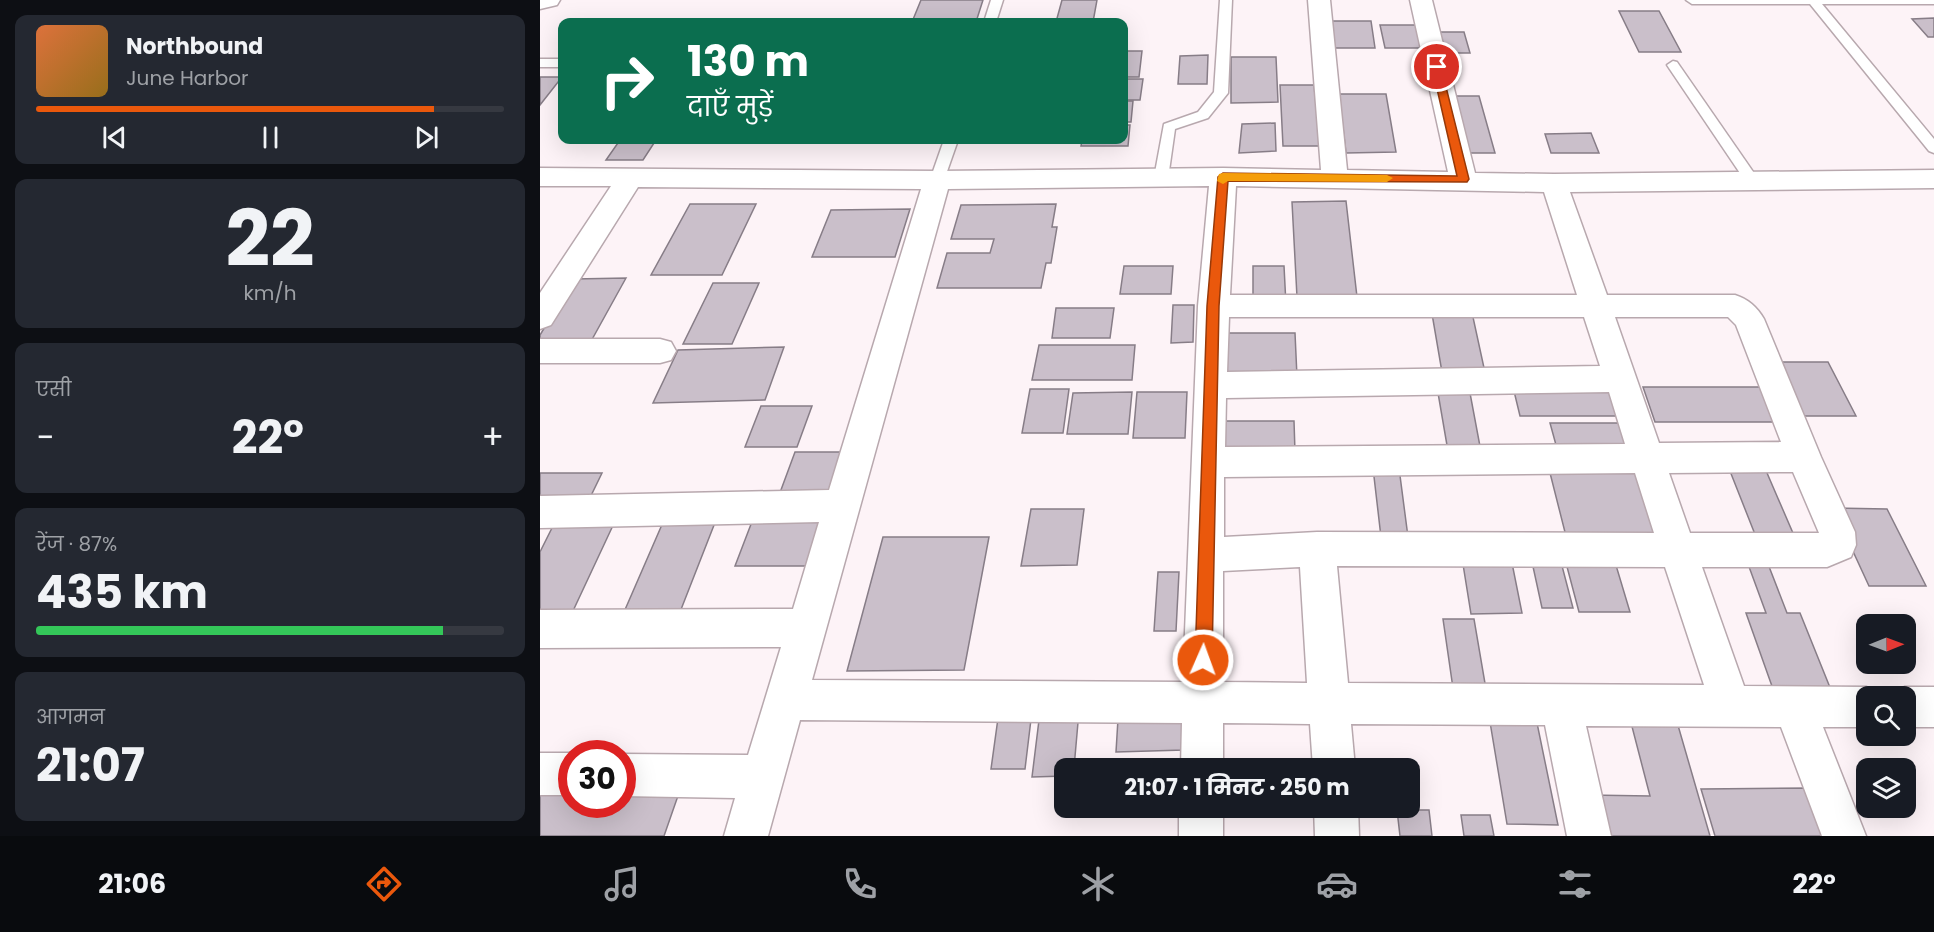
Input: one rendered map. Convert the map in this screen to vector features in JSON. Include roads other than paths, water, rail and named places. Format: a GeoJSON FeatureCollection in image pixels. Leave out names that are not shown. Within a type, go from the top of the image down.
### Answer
{"type":"FeatureCollection","features":[{"type":"Feature","properties":{"kind":"street"},"geometry":{"type":"LineString","coordinates":[[540,3],[549,0]]}},
{"type":"Feature","properties":{"kind":"street"},"geometry":{"type":"LineString","coordinates":[[1320,0],[1335,178]]}},
{"type":"Feature","properties":{"kind":"street"},"geometry":{"type":"LineString","coordinates":[[1421,0],[1463,179]]}},
{"type":"Feature","properties":{"kind":"street"},"geometry":{"type":"LineString","coordinates":[[540,177],[938,180],[1223,177],[1463,179],[1554,183],[1751,179],[1934,179]]}},
{"type":"Feature","properties":{"kind":"street"},"geometry":{"type":"LineString","coordinates":[[540,317],[631,177]]}},
{"type":"Feature","properties":{"kind":"street"},"geometry":{"type":"LineString","coordinates":[[1202,758],[1213,306],[1223,177]]}},
{"type":"Feature","properties":{"kind":"street"},"geometry":{"type":"LineString","coordinates":[[746,836],[938,180]]}},
{"type":"Feature","properties":{"kind":"street"},"geometry":{"type":"LineString","coordinates":[[1554,183],[1731,706]]}},
{"type":"Feature","properties":{"kind":"street"},"geometry":{"type":"LineString","coordinates":[[1207,555],[1317,549],[1827,550],[1838,545],[1837,532],[1804,457],[1749,319],[1740,309],[1722,304],[1213,306]]}},
{"type":"Feature","properties":{"kind":"street"},"geometry":{"type":"LineString","coordinates":[[540,351],[660,351]]}},
{"type":"Feature","properties":{"kind":"street"},"geometry":{"type":"LineString","coordinates":[[1211,385],[1620,379]]}},
{"type":"Feature","properties":{"kind":"street"},"geometry":{"type":"LineString","coordinates":[[1208,462],[1804,457]]}},
{"type":"Feature","properties":{"kind":"street"},"geometry":{"type":"LineString","coordinates":[[540,512],[842,506]]}},
{"type":"Feature","properties":{"kind":"street"},"geometry":{"type":"LineString","coordinates":[[1317,549],[1333,758]]}},
{"type":"Feature","properties":{"kind":"street"},"geometry":{"type":"LineString","coordinates":[[540,629],[807,628]]}},
{"type":"Feature","properties":{"kind":"street"},"geometry":{"type":"LineString","coordinates":[[786,700],[1856,706]]}},
{"type":"Feature","properties":{"kind":"street"},"geometry":{"type":"LineString","coordinates":[[1561,705],[1588,836]]}},
{"type":"Feature","properties":{"kind":"street"},"geometry":{"type":"LineString","coordinates":[[1794,706],[1844,836]]}},
{"type":"Feature","properties":{"kind":"street"},"geometry":{"type":"LineString","coordinates":[[540,774],[558,774]]}},
{"type":"Feature","properties":{"kind":"street"},"geometry":{"type":"LineString","coordinates":[[636,775],[764,777]]}},
{"type":"Feature","properties":{"kind":"street"},"geometry":{"type":"LineString","coordinates":[[1201,836],[1202,818]]}},
{"type":"Feature","properties":{"kind":"street"},"geometry":{"type":"LineString","coordinates":[[1336,818],[1337,836]]}},
{"type":"Feature","properties":{"kind":"lane"},"geometry":{"type":"LineString","coordinates":[[991,18],[997,0]]}},
{"type":"Feature","properties":{"kind":"lane"},"geometry":{"type":"LineString","coordinates":[[1161,178],[1169,127],[1203,115],[1221,93],[1226,0]]}},
{"type":"Feature","properties":{"kind":"lane"},"geometry":{"type":"LineString","coordinates":[[1692,0],[1934,0]]}},
{"type":"Feature","properties":{"kind":"lane"},"geometry":{"type":"LineString","coordinates":[[1814,1],[1934,148]]}},
{"type":"Feature","properties":{"kind":"lane"},"geometry":{"type":"LineString","coordinates":[[540,63],[558,63]]}},
{"type":"Feature","properties":{"kind":"lane"},"geometry":{"type":"LineString","coordinates":[[1672,65],[1751,179]]}},
{"type":"Feature","properties":{"kind":"lane"},"geometry":{"type":"LineString","coordinates":[[938,180],[950,144]]}}]}
